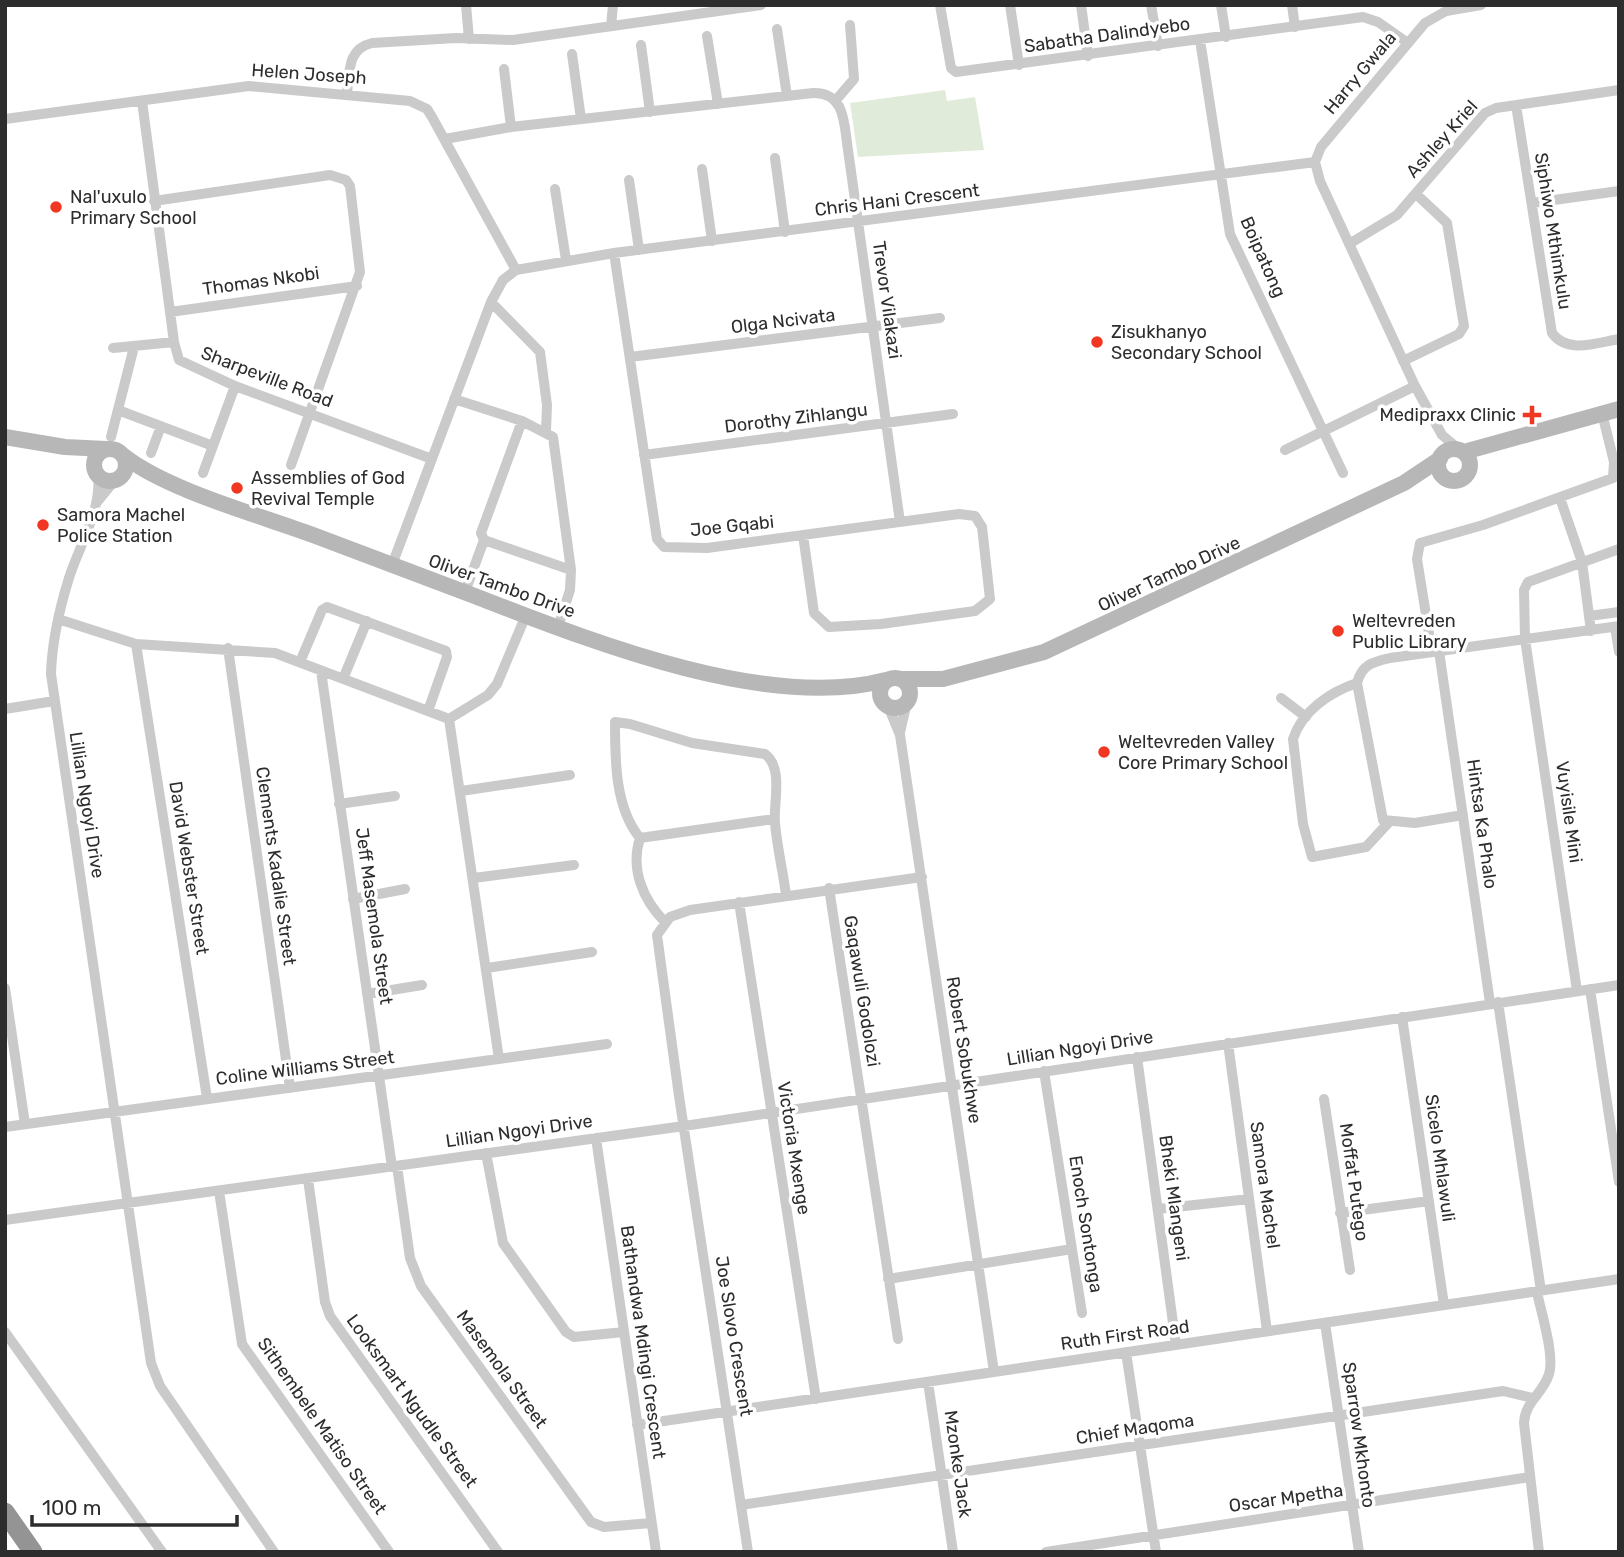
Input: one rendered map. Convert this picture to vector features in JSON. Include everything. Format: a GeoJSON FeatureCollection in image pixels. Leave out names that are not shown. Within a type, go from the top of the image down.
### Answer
{"type":"FeatureCollection","features":[{"type":"Feature","properties":{"kind":"highway"},"geometry":{"type":"LineString","coordinates":[[5,1513],[33,1552]]}},
{"type":"Feature","properties":{"kind":"street"},"geometry":{"type":"LineString","coordinates":[[466,5],[469,39]]}},
{"type":"Feature","properties":{"kind":"street"},"geometry":{"type":"LineString","coordinates":[[611,26],[613,5]]}},
{"type":"Feature","properties":{"kind":"street"},"geometry":{"type":"LineString","coordinates":[[347,93],[352,57],[359,47],[372,43],[422,39],[513,40],[761,5]]}},
{"type":"Feature","properties":{"kind":"street","name":"Sabatha Dalindyebo"},"geometry":{"type":"LineString","coordinates":[[940,5],[953,71],[1088,56],[1363,18]]}},
{"type":"Feature","properties":{"kind":"street"},"geometry":{"type":"LineString","coordinates":[[1010,5],[1018,65]]}},
{"type":"Feature","properties":{"kind":"street"},"geometry":{"type":"LineString","coordinates":[[1080,5],[1088,56]]}},
{"type":"Feature","properties":{"kind":"street"},"geometry":{"type":"LineString","coordinates":[[1151,5],[1158,46]]}},
{"type":"Feature","properties":{"kind":"street"},"geometry":{"type":"LineString","coordinates":[[1222,5],[1226,37]]}},
{"type":"Feature","properties":{"kind":"street"},"geometry":{"type":"LineString","coordinates":[[1292,5],[1295,27]]}},
{"type":"Feature","properties":{"kind":"street"},"geometry":{"type":"LineString","coordinates":[[1361,5],[1363,18],[1378,22],[1408,43]]}},
{"type":"Feature","properties":{"kind":"street","name":"Harry Gwala"},"geometry":{"type":"LineString","coordinates":[[1315,162],[1321,147],[1434,10],[1481,5]]}},
{"type":"Feature","properties":{"kind":"street"},"geometry":{"type":"LineString","coordinates":[[445,139],[511,127],[787,96],[822,93],[836,100],[854,79],[850,25]]}},
{"type":"Feature","properties":{"kind":"street"},"geometry":{"type":"LineString","coordinates":[[777,29],[787,96]]}},
{"type":"Feature","properties":{"kind":"street"},"geometry":{"type":"LineString","coordinates":[[708,36],[718,104]]}},
{"type":"Feature","properties":{"kind":"street","name":"Boipatong"},"geometry":{"type":"LineString","coordinates":[[1200,40],[1230,234],[1343,473]]}},
{"type":"Feature","properties":{"kind":"street"},"geometry":{"type":"LineString","coordinates":[[641,45],[650,112]]}},
{"type":"Feature","properties":{"kind":"street"},"geometry":{"type":"LineString","coordinates":[[572,54],[581,119]]}},
{"type":"Feature","properties":{"kind":"street"},"geometry":{"type":"LineString","coordinates":[[504,69],[511,127]]}},
{"type":"Feature","properties":{"kind":"street","name":"Helen Joseph"},"geometry":{"type":"LineString","coordinates":[[5,119],[248,86],[347,93],[421,105],[445,139],[516,270]]}},
{"type":"Feature","properties":{"kind":"street","name":"Ashley Kriel"},"geometry":{"type":"LineString","coordinates":[[1349,244],[1390,221],[1485,113],[1516,104],[1619,90]]}},
{"type":"Feature","properties":{"kind":"street","name":"Trevor Vilakazi"},"geometry":{"type":"LineString","coordinates":[[836,100],[841,109],[900,522]]}},
{"type":"Feature","properties":{"kind":"street"},"geometry":{"type":"LineString","coordinates":[[113,348],[173,342],[142,102]]}},
{"type":"Feature","properties":{"kind":"street","name":"Siphiwo Mthimkulu"},"geometry":{"type":"LineString","coordinates":[[1516,104],[1552,333],[1558,342],[1568,346],[1619,339]]}},
{"type":"Feature","properties":{"kind":"street"},"geometry":{"type":"LineString","coordinates":[[775,158],[785,232]]}},
{"type":"Feature","properties":{"kind":"street"},"geometry":{"type":"LineString","coordinates":[[1315,162],[1320,181],[1415,386],[1445,440],[1462,451],[1470,464],[1469,471]]}},
{"type":"Feature","properties":{"kind":"street","name":"Chris Hani Crescent"},"geometry":{"type":"LineString","coordinates":[[516,270],[614,253],[1315,162]]}},
{"type":"Feature","properties":{"kind":"street"},"geometry":{"type":"LineString","coordinates":[[702,169],[712,241]]}},
{"type":"Feature","properties":{"kind":"street"},"geometry":{"type":"LineString","coordinates":[[154,201],[330,175],[346,180],[351,193],[360,262],[357,286],[291,465]]}},
{"type":"Feature","properties":{"kind":"street"},"geometry":{"type":"LineString","coordinates":[[629,180],[639,250]]}},
{"type":"Feature","properties":{"kind":"street"},"geometry":{"type":"LineString","coordinates":[[555,189],[566,260]]}},
{"type":"Feature","properties":{"kind":"street"},"geometry":{"type":"LineString","coordinates":[[1532,203],[1619,191]]}},
{"type":"Feature","properties":{"kind":"street"},"geometry":{"type":"LineString","coordinates":[[1403,361],[1459,334],[1464,326],[1447,223],[1416,194]]}},
{"type":"Feature","properties":{"kind":"street","name":"Joe Gqabi"},"geometry":{"type":"LineString","coordinates":[[614,253],[657,539],[664,547],[707,548],[803,535],[900,522],[965,514],[975,516],[982,527],[991,592],[986,604],[975,611],[836,629],[818,619],[803,535]]}},
{"type":"Feature","properties":{"kind":"street"},"geometry":{"type":"LineString","coordinates":[[392,565],[491,302],[503,280],[516,270]]}},
{"type":"Feature","properties":{"kind":"street","name":"Thomas Nkobi"},"geometry":{"type":"LineString","coordinates":[[170,312],[357,286]]}},
{"type":"Feature","properties":{"kind":"street"},"geometry":{"type":"LineString","coordinates":[[491,302],[540,352],[547,405],[546,431]]}},
{"type":"Feature","properties":{"kind":"street","name":"Olga Ncivata"},"geometry":{"type":"LineString","coordinates":[[630,357],[940,318]]}},
{"type":"Feature","properties":{"kind":"street","name":"Sharpeville Road"},"geometry":{"type":"LineString","coordinates":[[173,342],[177,356],[183,363],[234,386],[432,458]]}},
{"type":"Feature","properties":{"kind":"street"},"geometry":{"type":"LineString","coordinates":[[96,504],[96,457],[108,443],[134,347]]}},
{"type":"Feature","properties":{"kind":"street"},"geometry":{"type":"LineString","coordinates":[[203,472],[234,386]]}},
{"type":"Feature","properties":{"kind":"street"},"geometry":{"type":"LineString","coordinates":[[1285,450],[1415,386]]}},
{"type":"Feature","properties":{"kind":"street"},"geometry":{"type":"LineString","coordinates":[[454,399],[523,421],[546,431],[554,441],[571,570],[570,590],[558,627]]}},
{"type":"Feature","properties":{"kind":"street"},"geometry":{"type":"LineString","coordinates":[[1441,457],[1454,449],[1462,451],[1507,442],[1619,409]]}},
{"type":"Feature","properties":{"kind":"street"},"geometry":{"type":"LineString","coordinates":[[118,410],[214,446]]}},
{"type":"Feature","properties":{"kind":"street"},"geometry":{"type":"LineString","coordinates":[[1591,631],[1582,562],[1560,498],[1616,478],[1602,413]]}},
{"type":"Feature","properties":{"kind":"street","name":"Dorothy Zihlangu"},"geometry":{"type":"LineString","coordinates":[[644,455],[953,414]]}},
{"type":"Feature","properties":{"kind":"street"},"geometry":{"type":"LineString","coordinates":[[465,592],[484,540],[483,524],[523,421]]}},
{"type":"Feature","properties":{"kind":"street"},"geometry":{"type":"LineString","coordinates":[[151,453],[161,426]]}},
{"type":"Feature","properties":{"kind":"street"},"geometry":{"type":"LineString","coordinates":[[1437,427],[1441,457],[1439,471],[1448,480],[1460,480],[1507,442]]}},
{"type":"Feature","properties":{"kind":"street"},"geometry":{"type":"LineString","coordinates":[[5,437],[65,447],[108,443],[119,451],[124,456],[126,467],[96,504]]}},
{"type":"Feature","properties":{"kind":"street"},"geometry":{"type":"LineString","coordinates":[[65,447],[109,481],[118,479]]}},
{"type":"Feature","properties":{"kind":"street","name":"Oliver Tambo Drive"},"geometry":{"type":"LineString","coordinates":[[124,456],[158,477],[558,627],[684,668],[762,683],[844,688],[895,680],[943,680]]}},
{"type":"Feature","properties":{"kind":"street","name":"Oliver Tambo Drive"},"geometry":{"type":"LineString","coordinates":[[908,700],[943,680],[1044,652],[1404,483],[1441,457]]}},
{"type":"Feature","properties":{"kind":"street","name":"Oliver Tambo Drive"},"geometry":{"type":"LineString","coordinates":[[118,479],[158,477]]}},
{"type":"Feature","properties":{"kind":"street","name":"Oliver Tambo Drive"},"geometry":{"type":"LineString","coordinates":[[1404,483],[1448,480]]}},
{"type":"Feature","properties":{"kind":"street","name":"Hintsa Ka Phalo"},"geometry":{"type":"LineString","coordinates":[[1539,1291],[1436,651],[1417,559],[1420,543],[1560,498]]}},
{"type":"Feature","properties":{"kind":"street","name":"Lillian Ngoyi Drive"},"geometry":{"type":"LineString","coordinates":[[96,504],[68,579],[52,642],[54,701],[129,1204],[684,1126],[1619,985]]}},
{"type":"Feature","properties":{"kind":"street"},"geometry":{"type":"LineString","coordinates":[[484,540],[571,570]]}},
{"type":"Feature","properties":{"kind":"street"},"geometry":{"type":"LineString","coordinates":[[1582,562],[1619,549]]}},
{"type":"Feature","properties":{"kind":"street","name":"Vuyisile Mini"},"geometry":{"type":"LineString","coordinates":[[1577,991],[1525,639],[1525,583],[1582,562]]}},
{"type":"Feature","properties":{"kind":"street"},"geometry":{"type":"LineString","coordinates":[[300,662],[325,608],[367,621],[447,652],[428,711]]}},
{"type":"Feature","properties":{"kind":"street"},"geometry":{"type":"LineString","coordinates":[[1590,616],[1619,612]]}},
{"type":"Feature","properties":{"kind":"street"},"geometry":{"type":"LineString","coordinates":[[449,719],[494,689],[526,615]]}},
{"type":"Feature","properties":{"kind":"street"},"geometry":{"type":"LineString","coordinates":[[58,619],[136,643],[256,649],[300,662],[449,719]]}},
{"type":"Feature","properties":{"kind":"street"},"geometry":{"type":"LineString","coordinates":[[343,679],[367,621]]}},
{"type":"Feature","properties":{"kind":"street"},"geometry":{"type":"LineString","coordinates":[[1463,815],[1415,823],[1383,820],[1357,683],[1360,673],[1370,662],[1617,627],[1619,652]]}},
{"type":"Feature","properties":{"kind":"street","name":"David Webster Street"},"geometry":{"type":"LineString","coordinates":[[136,643],[206,1098]]}},
{"type":"Feature","properties":{"kind":"street","name":"Clements Kadalie Street"},"geometry":{"type":"LineString","coordinates":[[228,648],[290,1088]]}},
{"type":"Feature","properties":{"kind":"street","name":"Jeff Masemola Street"},"geometry":{"type":"LineString","coordinates":[[321,671],[367,994],[395,1167]]}},
{"type":"Feature","properties":{"kind":"street"},"geometry":{"type":"LineString","coordinates":[[895,680],[909,686],[908,700],[897,708],[886,705],[880,691],[895,680]]}},
{"type":"Feature","properties":{"kind":"street"},"geometry":{"type":"LineString","coordinates":[[1357,683],[1330,694],[1296,729],[1293,744],[1308,860],[1366,847],[1389,822]]}},
{"type":"Feature","properties":{"kind":"street","name":"Oliver Tambo Drive"},"geometry":{"type":"LineString","coordinates":[[844,688],[886,705]]}},
{"type":"Feature","properties":{"kind":"street"},"geometry":{"type":"LineString","coordinates":[[1281,698],[1306,717]]}},
{"type":"Feature","properties":{"kind":"street","name":"Robert Sobukhwe"},"geometry":{"type":"LineString","coordinates":[[900,735],[908,700]]}},
{"type":"Feature","properties":{"kind":"street"},"geometry":{"type":"LineString","coordinates":[[5,709],[54,701]]}},
{"type":"Feature","properties":{"kind":"street","name":"Robert Sobukhwe"},"geometry":{"type":"LineString","coordinates":[[886,705],[900,735],[994,1372]]}},
{"type":"Feature","properties":{"kind":"street"},"geometry":{"type":"LineString","coordinates":[[449,719],[499,1059]]}},
{"type":"Feature","properties":{"kind":"street"},"geometry":{"type":"LineString","coordinates":[[786,895],[774,819],[777,798],[769,756],[692,743],[615,722],[615,754],[625,817],[640,838],[635,859],[640,882],[650,907],[665,922],[690,910],[739,902],[786,895],[829,888],[922,877]]}},
{"type":"Feature","properties":{"kind":"street"},"geometry":{"type":"LineString","coordinates":[[461,791],[570,775]]}},
{"type":"Feature","properties":{"kind":"street"},"geometry":{"type":"LineString","coordinates":[[340,804],[395,796]]}},
{"type":"Feature","properties":{"kind":"street"},"geometry":{"type":"LineString","coordinates":[[640,838],[774,819]]}},
{"type":"Feature","properties":{"kind":"street"},"geometry":{"type":"LineString","coordinates":[[474,878],[574,865]]}},
{"type":"Feature","properties":{"kind":"street","name":"Gaqawuli Godolozi"},"geometry":{"type":"LineString","coordinates":[[829,888],[898,1339]]}},
{"type":"Feature","properties":{"kind":"street"},"geometry":{"type":"LineString","coordinates":[[353,899],[405,890]]}},
{"type":"Feature","properties":{"kind":"street","name":"Victoria Mxenge"},"geometry":{"type":"LineString","coordinates":[[739,902],[816,1399]]}},
{"type":"Feature","properties":{"kind":"street","name":"Joe Slovo Crescent"},"geometry":{"type":"LineString","coordinates":[[665,922],[657,935],[660,959],[748,1552]]}},
{"type":"Feature","properties":{"kind":"street"},"geometry":{"type":"LineString","coordinates":[[487,968],[592,952]]}},
{"type":"Feature","properties":{"kind":"street"},"geometry":{"type":"LineString","coordinates":[[367,994],[422,985]]}},
{"type":"Feature","properties":{"kind":"street"},"geometry":{"type":"LineString","coordinates":[[5,988],[25,1124]]}},
{"type":"Feature","properties":{"kind":"street"},"geometry":{"type":"LineString","coordinates":[[1590,989],[1619,1182]]}},
{"type":"Feature","properties":{"kind":"street","name":"Sicelo Mhlawuli"},"geometry":{"type":"LineString","coordinates":[[1402,1017],[1444,1305]]}},
{"type":"Feature","properties":{"kind":"street","name":"Samora Machel"},"geometry":{"type":"LineString","coordinates":[[1228,1043],[1267,1331]]}},
{"type":"Feature","properties":{"kind":"street","name":"Coline Williams Street"},"geometry":{"type":"LineString","coordinates":[[5,1127],[607,1044]]}},
{"type":"Feature","properties":{"kind":"street","name":"Bheki Mlangeni"},"geometry":{"type":"LineString","coordinates":[[1137,1057],[1176,1345]]}},
{"type":"Feature","properties":{"kind":"street","name":"Enoch Sontonga"},"geometry":{"type":"LineString","coordinates":[[1044,1071],[1082,1312]]}},
{"type":"Feature","properties":{"kind":"street","name":"Moffat Putego"},"geometry":{"type":"LineString","coordinates":[[1324,1099],[1350,1270]]}},
{"type":"Feature","properties":{"kind":"street","name":"Bathandwa Mdingi Crescent"},"geometry":{"type":"LineString","coordinates":[[596,1138],[656,1552]]}},
{"type":"Feature","properties":{"kind":"street"},"geometry":{"type":"LineString","coordinates":[[486,1153],[503,1243],[566,1332],[574,1337],[624,1332]]}},
{"type":"Feature","properties":{"kind":"street","name":"Masemola Street"},"geometry":{"type":"LineString","coordinates":[[395,1167],[410,1258],[421,1286],[591,1522],[604,1527],[651,1522]]}},
{"type":"Feature","properties":{"kind":"street","name":"Looksmart Ngudle Street"},"geometry":{"type":"LineString","coordinates":[[309,1178],[325,1302],[330,1316],[498,1552]]}},
{"type":"Feature","properties":{"kind":"street","name":"Sithembele Matiso Street"},"geometry":{"type":"LineString","coordinates":[[219,1191],[242,1344],[389,1552]]}},
{"type":"Feature","properties":{"kind":"street"},"geometry":{"type":"LineString","coordinates":[[1158,1209],[1249,1199]]}},
{"type":"Feature","properties":{"kind":"street"},"geometry":{"type":"LineString","coordinates":[[1340,1213],[1429,1201]]}},
{"type":"Feature","properties":{"kind":"street"},"geometry":{"type":"LineString","coordinates":[[5,1220],[129,1204],[155,1375],[274,1552]]}},
{"type":"Feature","properties":{"kind":"street"},"geometry":{"type":"LineString","coordinates":[[888,1279],[1072,1249]]}},
{"type":"Feature","properties":{"kind":"street","name":"Ruth First Road"},"geometry":{"type":"LineString","coordinates":[[637,1425],[1619,1279]]}},
{"type":"Feature","properties":{"kind":"street"},"geometry":{"type":"LineString","coordinates":[[1539,1291],[1549,1374],[1524,1412],[1539,1552]]}},
{"type":"Feature","properties":{"kind":"street","name":"Sparrow Mkhonto"},"geometry":{"type":"LineString","coordinates":[[1325,1323],[1359,1552]]}},
{"type":"Feature","properties":{"kind":"street"},"geometry":{"type":"LineString","coordinates":[[5,1332],[162,1552]]}},
{"type":"Feature","properties":{"kind":"street"},"geometry":{"type":"LineString","coordinates":[[1126,1352],[1156,1552]]}},
{"type":"Feature","properties":{"kind":"street","name":"Mzonke Jack"},"geometry":{"type":"LineString","coordinates":[[928,1382],[953,1552]]}},
{"type":"Feature","properties":{"kind":"street","name":"Chief Maqoma"},"geometry":{"type":"LineString","coordinates":[[741,1505],[1503,1391],[1513,1391],[1533,1398]]}},
{"type":"Feature","properties":{"kind":"street","name":"Oscar Mpetha"},"geometry":{"type":"LineString","coordinates":[[1046,1552],[1530,1477]]}},
{"type":"Feature","properties":{"kind":"green space"},"geometry":{"type":"Polygon","coordinates":[[[945,90],[947,101],[975,97],[984,150],[858,157],[850,103],[945,90]]]}},
{"type":"Feature","properties":{"kind":"place","name":"Nal'uxulo Primary School"},"geometry":{"type":"Point","coordinates":[56,207]}},
{"type":"Feature","properties":{"kind":"place","name":"Zisukhanyo Secondary School"},"geometry":{"type":"Point","coordinates":[1097,342]}},
{"type":"Feature","properties":{"kind":"place","name":"Medipraxx Clinic"},"geometry":{"type":"Point","coordinates":[1532,415]}},
{"type":"Feature","properties":{"kind":"place","name":"Assemblies of God Revival Temple"},"geometry":{"type":"Point","coordinates":[237,488]}},
{"type":"Feature","properties":{"kind":"place","name":"Samora Machel Police Station"},"geometry":{"type":"Point","coordinates":[43,525]}},
{"type":"Feature","properties":{"kind":"place","name":"Weltevreden Public Library"},"geometry":{"type":"Point","coordinates":[1338,631]}},
{"type":"Feature","properties":{"kind":"place","name":"Weltevreden Valley Core Primary School"},"geometry":{"type":"Point","coordinates":[1104,752]}}]}
